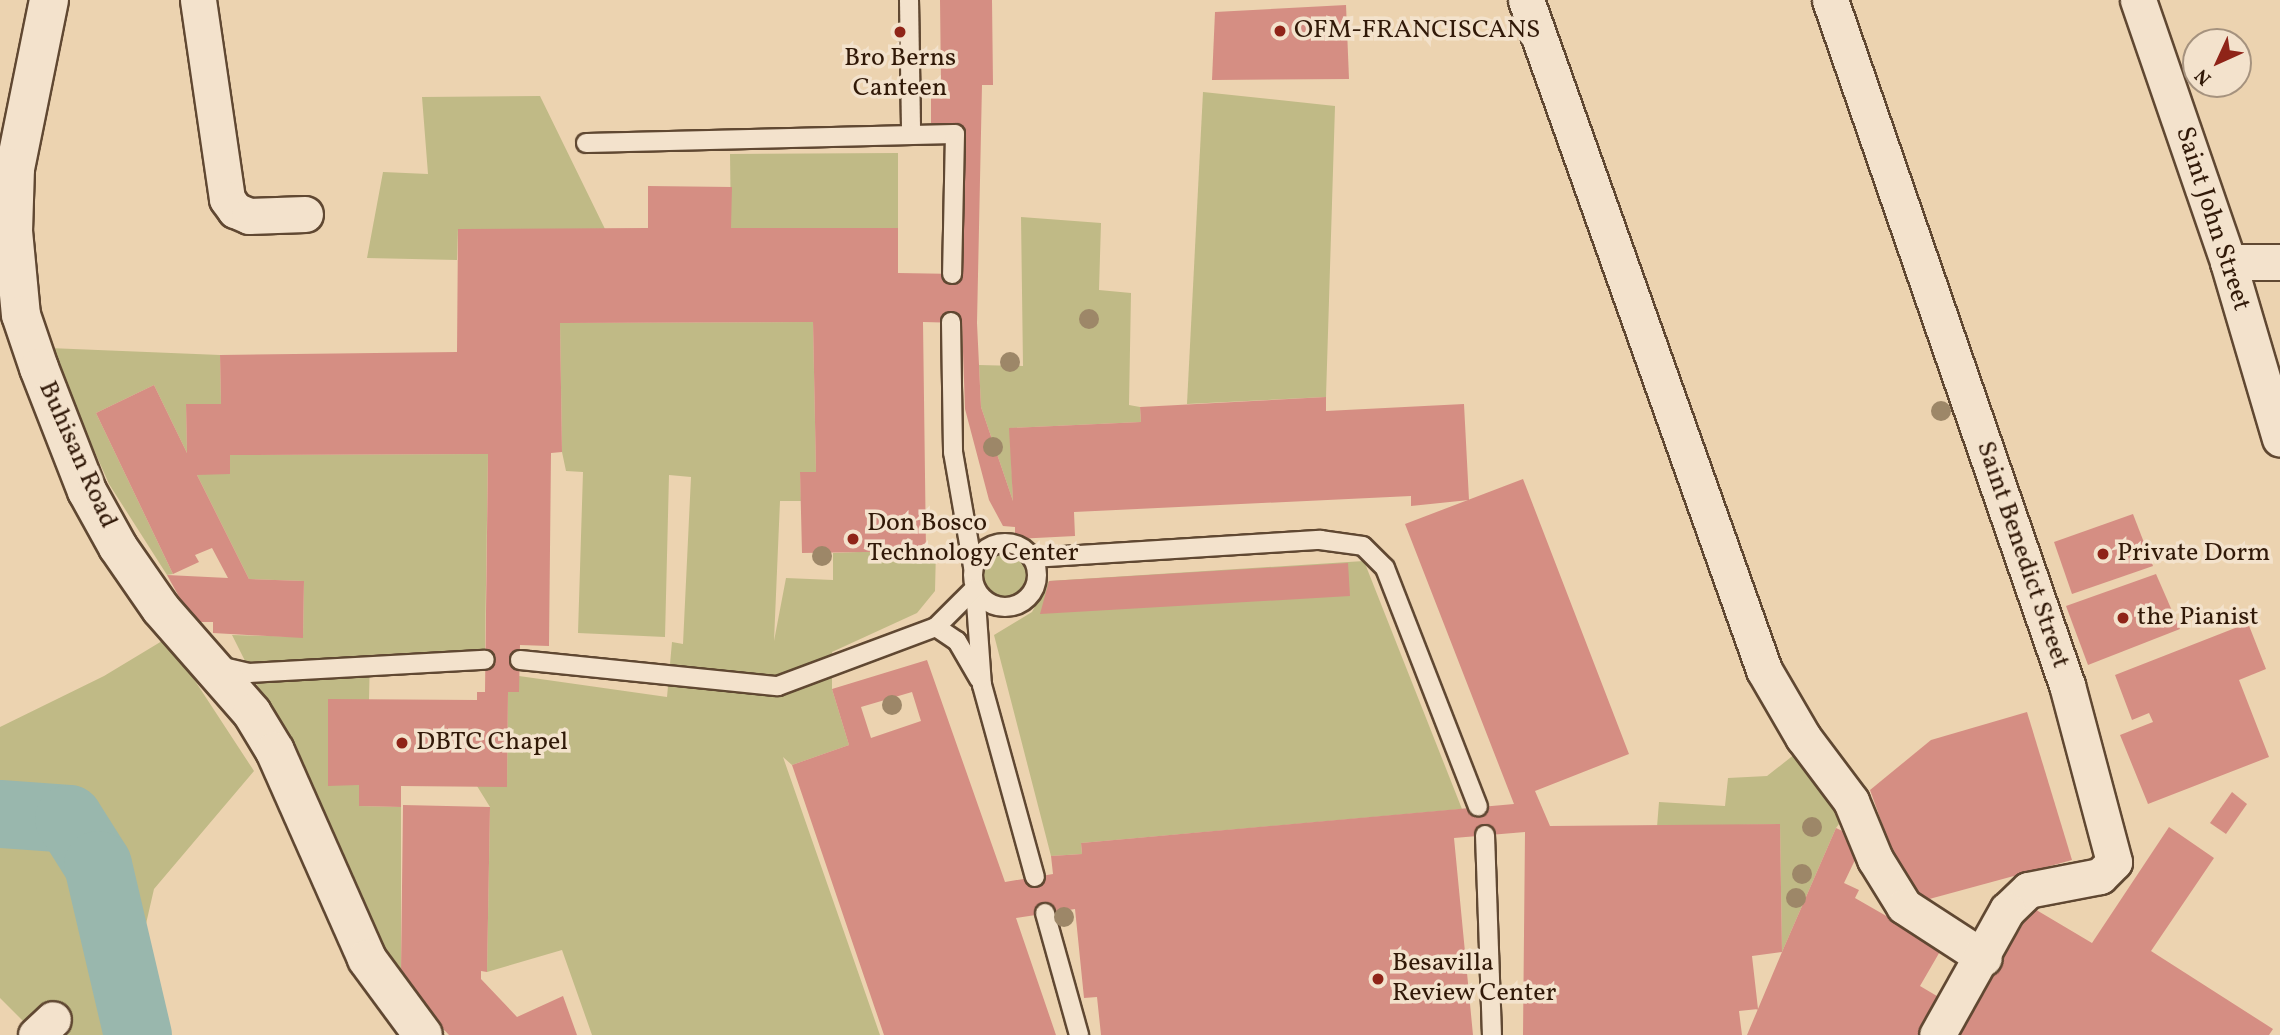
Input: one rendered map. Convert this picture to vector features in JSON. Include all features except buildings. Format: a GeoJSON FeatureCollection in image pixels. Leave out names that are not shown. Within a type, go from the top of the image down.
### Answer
{"type":"FeatureCollection","features":[{"type":"Feature","properties":{"kind":"street","name":"Buhisan Road"},"geometry":{"type":"LineString","coordinates":[[49,0],[15,168],[13,231],[21,315],[87,491],[161,609],[252,713],[275,751],[367,959],[423,1035]]}},
{"type":"Feature","properties":{"kind":"street"},"geometry":{"type":"LineString","coordinates":[[198,0],[228,199],[235,210],[249,216],[305,214]]}},
{"type":"Feature","properties":{"kind":"street"},"geometry":{"type":"LineString","coordinates":[[1526,0],[1764,670],[1803,737],[1851,802],[1875,859],[1904,906],[1984,958]]}},
{"type":"Feature","properties":{"kind":"street","name":"Saint Benedict Street"},"geometry":{"type":"LineString","coordinates":[[1830,0],[2067,685],[2112,842],[2114,862],[2100,876],[2028,890],[2007,910],[1984,958],[1937,1035]]}},
{"type":"Feature","properties":{"kind":"street","name":"Saint John Street"},"geometry":{"type":"LineString","coordinates":[[2138,0],[2228,262],[2280,439]]}},
{"type":"Feature","properties":{"kind":"street"},"geometry":{"type":"LineString","coordinates":[[2228,262],[2280,262]]}},
{"type":"Feature","properties":{"kind":"lane"},"geometry":{"type":"LineString","coordinates":[[909,0],[911,134]]}},
{"type":"Feature","properties":{"kind":"lane"},"geometry":{"type":"LineString","coordinates":[[586,143],[955,134],[952,274]]}},
{"type":"Feature","properties":{"kind":"lane"},"geometry":{"type":"LineString","coordinates":[[951,322],[953,452],[973,566],[982,685],[1035,877]]}},
{"type":"Feature","properties":{"kind":"lane"},"geometry":{"type":"LineString","coordinates":[[973,566],[985,549],[995,543],[1016,544],[1032,558],[1320,540],[1363,546],[1385,568],[1478,807]]}},
{"type":"Feature","properties":{"kind":"lane"},"geometry":{"type":"LineString","coordinates":[[975,588],[980,597],[999,607],[1020,604],[1034,589],[1032,558]]}},
{"type":"Feature","properties":{"kind":"lane"},"geometry":{"type":"LineString","coordinates":[[520,660],[778,686],[936,627],[975,588]]}},
{"type":"Feature","properties":{"kind":"lane"},"geometry":{"type":"LineString","coordinates":[[936,627],[957,640],[982,685]]}},
{"type":"Feature","properties":{"kind":"lane"},"geometry":{"type":"LineString","coordinates":[[212,665],[249,673],[485,660]]}},
{"type":"Feature","properties":{"kind":"lane"},"geometry":{"type":"LineString","coordinates":[[1485,835],[1493,1035]]}},
{"type":"Feature","properties":{"kind":"lane"},"geometry":{"type":"LineString","coordinates":[[1045,913],[1079,1035]]}},
{"type":"Feature","properties":{"kind":"shaded area"},"geometry":{"type":"Polygon","coordinates":[[[1203,92],[1335,106],[1326,397],[1187,404],[1203,92]]]}},
{"type":"Feature","properties":{"kind":"shaded area"},"geometry":{"type":"Polygon","coordinates":[[[540,96],[605,229],[458,229],[457,260],[367,258],[383,172],[428,174],[422,97],[540,96]]]}},
{"type":"Feature","properties":{"kind":"shaded area"},"geometry":{"type":"Polygon","coordinates":[[[898,153],[898,228],[731,228],[730,154],[898,153]]]}},
{"type":"Feature","properties":{"kind":"shaded area"},"geometry":{"type":"Polygon","coordinates":[[[1021,217],[1101,223],[1099,290],[1131,293],[1129,405],[1140,407],[1141,422],[1010,428],[1013,501],[981,407],[979,365],[1023,366],[1021,217]]]}},
{"type":"Feature","properties":{"kind":"shaded area"},"geometry":{"type":"Polygon","coordinates":[[[813,322],[816,472],[800,472],[801,501],[780,501],[774,641],[786,578],[833,580],[833,553],[936,549],[935,591],[917,613],[832,652],[832,689],[849,745],[792,765],[783,757],[880,1035],[592,1035],[562,950],[487,972],[490,807],[477,786],[507,786],[508,692],[519,691],[519,676],[667,697],[672,642],[683,644],[691,477],[669,475],[665,637],[578,633],[583,472],[566,471],[562,452],[560,323],[813,322]]]}},
{"type":"Feature","properties":{"kind":"shaded area"},"geometry":{"type":"Polygon","coordinates":[[[49,348],[220,355],[221,404],[186,404],[187,453],[154,385],[96,413],[173,574],[167,575],[109,484],[49,348]]]}},
{"type":"Feature","properties":{"kind":"shaded area"},"geometry":{"type":"Polygon","coordinates":[[[488,454],[485,649],[370,655],[369,700],[328,700],[328,785],[359,785],[359,806],[401,807],[401,970],[389,970],[313,796],[232,635],[303,637],[304,581],[249,579],[197,475],[230,455],[488,454]]]}},
{"type":"Feature","properties":{"kind":"shaded area"},"geometry":{"type":"Polygon","coordinates":[[[999,543],[1011,543],[1028,552],[1035,563],[1035,587],[1028,598],[1011,607],[999,607],[987,602],[978,593],[973,581],[973,569],[978,557],[987,548],[999,543]]]}},
{"type":"Feature","properties":{"kind":"shaded area"},"geometry":{"type":"Polygon","coordinates":[[[1364,561],[1462,809],[1081,843],[1082,854],[1051,856],[994,635],[1032,612],[1049,581],[1364,561]]]}},
{"type":"Feature","properties":{"kind":"shaded area"},"geometry":{"type":"Polygon","coordinates":[[[167,638],[254,771],[154,889],[140,950],[153,1035],[37,1035],[0,998],[0,727],[104,676],[167,638]]]}},
{"type":"Feature","properties":{"kind":"shaded area"},"geometry":{"type":"Polygon","coordinates":[[[1804,747],[1850,809],[1836,828],[1782,952],[1780,824],[1657,827],[1659,802],[1725,806],[1728,778],[1767,776],[1804,747]]]}},
{"type":"Feature","properties":{"kind":"waterway"},"geometry":{"type":"LineString","coordinates":[[0,814],[69,819],[98,865],[138,1035]]}},
{"type":"Feature","properties":{"kind":"place","name":"OFM-FRANCISCANS"},"geometry":{"type":"Point","coordinates":[1280,31]}},
{"type":"Feature","properties":{"kind":"place","name":"Bro Berns Canteen"},"geometry":{"type":"Point","coordinates":[900,32]}},
{"type":"Feature","properties":{"kind":"place","name":"Don Bosco Technology Center"},"geometry":{"type":"Point","coordinates":[853,539]}},
{"type":"Feature","properties":{"kind":"place","name":"Private Dorm"},"geometry":{"type":"Point","coordinates":[2103,554]}},
{"type":"Feature","properties":{"kind":"place","name":"the Pianist"},"geometry":{"type":"Point","coordinates":[2123,618]}},
{"type":"Feature","properties":{"kind":"place","name":"DBTC Chapel"},"geometry":{"type":"Point","coordinates":[402,743]}},
{"type":"Feature","properties":{"kind":"place","name":"Besavilla Review Center"},"geometry":{"type":"Point","coordinates":[1378,979]}}]}
